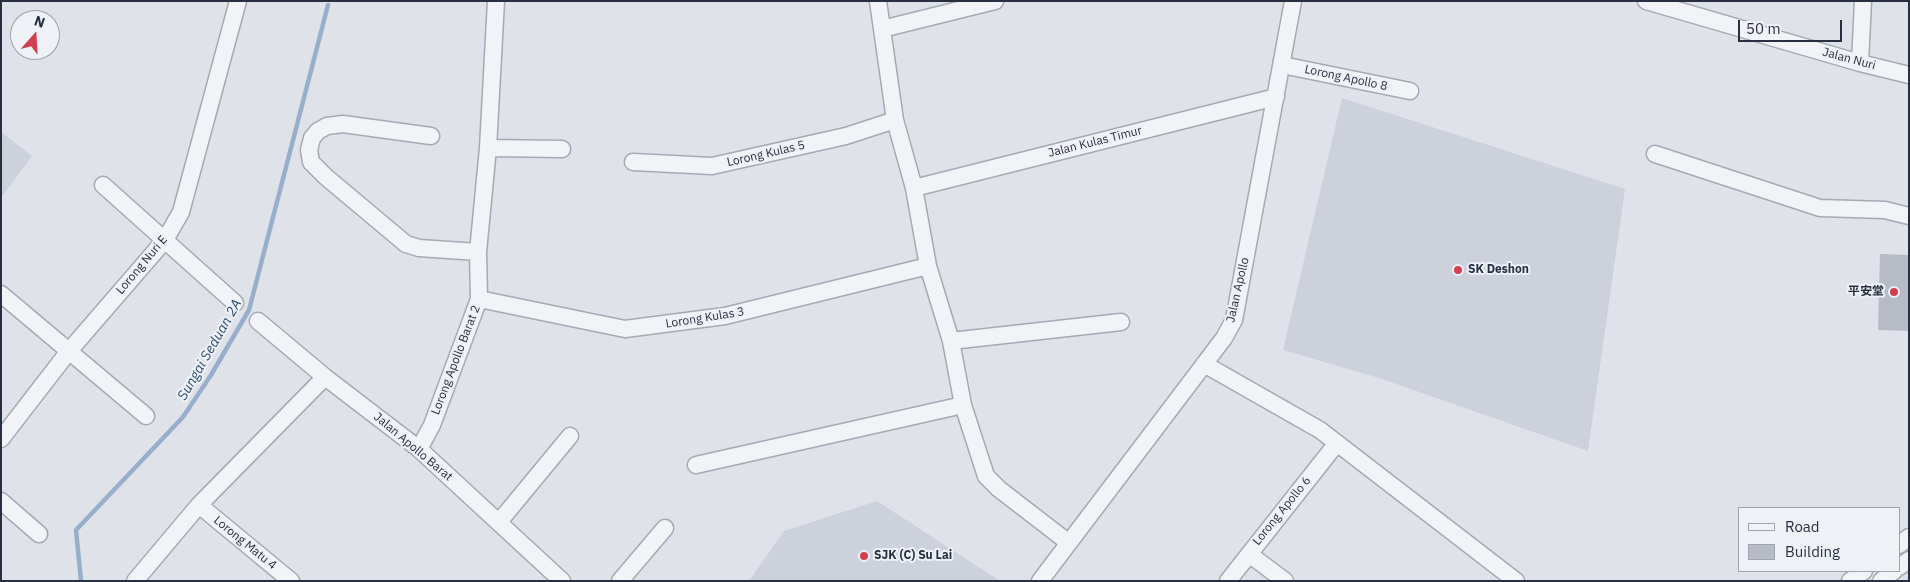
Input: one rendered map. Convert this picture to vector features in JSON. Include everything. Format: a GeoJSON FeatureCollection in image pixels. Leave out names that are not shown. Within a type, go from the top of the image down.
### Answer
{"type":"FeatureCollection","features":[{"type":"Feature","properties":{"kind":"street","name":"Lorong Nuri E"},"geometry":{"type":"LineString","coordinates":[[1,439],[69,351],[165,240],[181,212],[238,1]]}},
{"type":"Feature","properties":{"kind":"street","name":"Lorong Apollo Barat 2"},"geometry":{"type":"LineString","coordinates":[[420,449],[432,425],[479,299],[478,252],[488,148],[496,1]]}},
{"type":"Feature","properties":{"kind":"street"},"geometry":{"type":"LineString","coordinates":[[878,1],[896,120],[914,188],[928,266],[951,341],[963,405],[986,476],[999,489],[1069,543]]}},
{"type":"Feature","properties":{"kind":"street"},"geometry":{"type":"LineString","coordinates":[[882,29],[995,1]]}},
{"type":"Feature","properties":{"kind":"street","name":"Jalan Apollo"},"geometry":{"type":"LineString","coordinates":[[1040,581],[1224,338],[1234,320],[1293,1]]}},
{"type":"Feature","properties":{"kind":"street","name":"Jalan Nuri"},"geometry":{"type":"LineString","coordinates":[[1646,1],[1860,63],[1909,75]]}},
{"type":"Feature","properties":{"kind":"street"},"geometry":{"type":"LineString","coordinates":[[1860,63],[1863,1]]}},
{"type":"Feature","properties":{"kind":"street","name":"Lorong Apollo 8"},"geometry":{"type":"LineString","coordinates":[[1282,65],[1410,92]]}},
{"type":"Feature","properties":{"kind":"street","name":"Jalan Kulas Timur"},"geometry":{"type":"LineString","coordinates":[[914,188],[1276,97]]}},
{"type":"Feature","properties":{"kind":"street","name":"Lorong Kulas 5"},"geometry":{"type":"LineString","coordinates":[[634,162],[712,166],[846,136],[896,120]]}},
{"type":"Feature","properties":{"kind":"street"},"geometry":{"type":"LineString","coordinates":[[431,136],[343,124],[327,126],[318,131],[312,138],[309,150],[312,162],[326,177],[406,244],[418,248],[478,252]]}},
{"type":"Feature","properties":{"kind":"street"},"geometry":{"type":"LineString","coordinates":[[488,148],[562,149]]}},
{"type":"Feature","properties":{"kind":"street"},"geometry":{"type":"LineString","coordinates":[[1654,154],[1820,208],[1885,210],[1909,216]]}},
{"type":"Feature","properties":{"kind":"street"},"geometry":{"type":"LineString","coordinates":[[103,185],[234,303]]}},
{"type":"Feature","properties":{"kind":"street","name":"Lorong Kulas 3"},"geometry":{"type":"LineString","coordinates":[[479,299],[625,329],[725,316],[928,266]]}},
{"type":"Feature","properties":{"kind":"street"},"geometry":{"type":"LineString","coordinates":[[1,294],[146,416]]}},
{"type":"Feature","properties":{"kind":"street","name":"Jalan Apollo Barat"},"geometry":{"type":"LineString","coordinates":[[258,320],[325,377],[420,449],[562,581]]}},
{"type":"Feature","properties":{"kind":"street"},"geometry":{"type":"LineString","coordinates":[[951,341],[1121,322]]}},
{"type":"Feature","properties":{"kind":"street"},"geometry":{"type":"LineString","coordinates":[[1204,364],[1320,430],[1516,581]]}},
{"type":"Feature","properties":{"kind":"street"},"geometry":{"type":"LineString","coordinates":[[135,581],[199,505],[325,377]]}},
{"type":"Feature","properties":{"kind":"street"},"geometry":{"type":"LineString","coordinates":[[696,465],[963,405]]}},
{"type":"Feature","properties":{"kind":"street"},"geometry":{"type":"LineString","coordinates":[[499,522],[570,436]]}},
{"type":"Feature","properties":{"kind":"street","name":"Lorong Apollo 6"},"geometry":{"type":"LineString","coordinates":[[1228,581],[1337,443]]}},
{"type":"Feature","properties":{"kind":"street"},"geometry":{"type":"LineString","coordinates":[[1,501],[39,534]]}},
{"type":"Feature","properties":{"kind":"street","name":"Lorong Matu 4"},"geometry":{"type":"LineString","coordinates":[[199,505],[291,581]]}},
{"type":"Feature","properties":{"kind":"street"},"geometry":{"type":"LineString","coordinates":[[620,581],[665,528]]}},
{"type":"Feature","properties":{"kind":"street"},"geometry":{"type":"LineString","coordinates":[[1249,554],[1285,581]]}},
{"type":"Feature","properties":{"kind":"street"},"geometry":{"type":"LineString","coordinates":[[1850,581],[1863,572]]}},
{"type":"Feature","properties":{"kind":"street"},"geometry":{"type":"LineString","coordinates":[[1881,581],[1893,572]]}},
{"type":"Feature","properties":{"kind":"shaded area","name":"SK Deshon"},"geometry":{"type":"Polygon","coordinates":[[[1342,98],[1625,189],[1588,451],[1379,378],[1283,350],[1342,98]]]}},
{"type":"Feature","properties":{"kind":"shaded area"},"geometry":{"type":"Polygon","coordinates":[[[1,132],[32,156],[1,198],[1,132]]]}},
{"type":"Feature","properties":{"kind":"shaded area","name":"SJK (C) Su Lai"},"geometry":{"type":"Polygon","coordinates":[[[877,501],[1000,581],[749,581],[784,531],[877,501]]]}},
{"type":"Feature","properties":{"kind":"building","name":"平安堂"},"geometry":{"type":"Polygon","coordinates":[[[1880,254],[1909,255],[1909,331],[1878,330],[1880,254]]]}},
{"type":"Feature","properties":{"kind":"waterway","name":"Sungai Seduan 2A"},"geometry":{"type":"LineString","coordinates":[[81,581],[76,530],[183,417],[211,375],[249,310],[328,5]]}},
{"type":"Feature","properties":{"kind":"place","name":"SK Deshon"},"geometry":{"type":"Point","coordinates":[1458,270]}},
{"type":"Feature","properties":{"kind":"place","name":"平安堂"},"geometry":{"type":"Point","coordinates":[1894,292]}},
{"type":"Feature","properties":{"kind":"place","name":"SJK (C) Su Lai"},"geometry":{"type":"Point","coordinates":[864,556]}}]}
